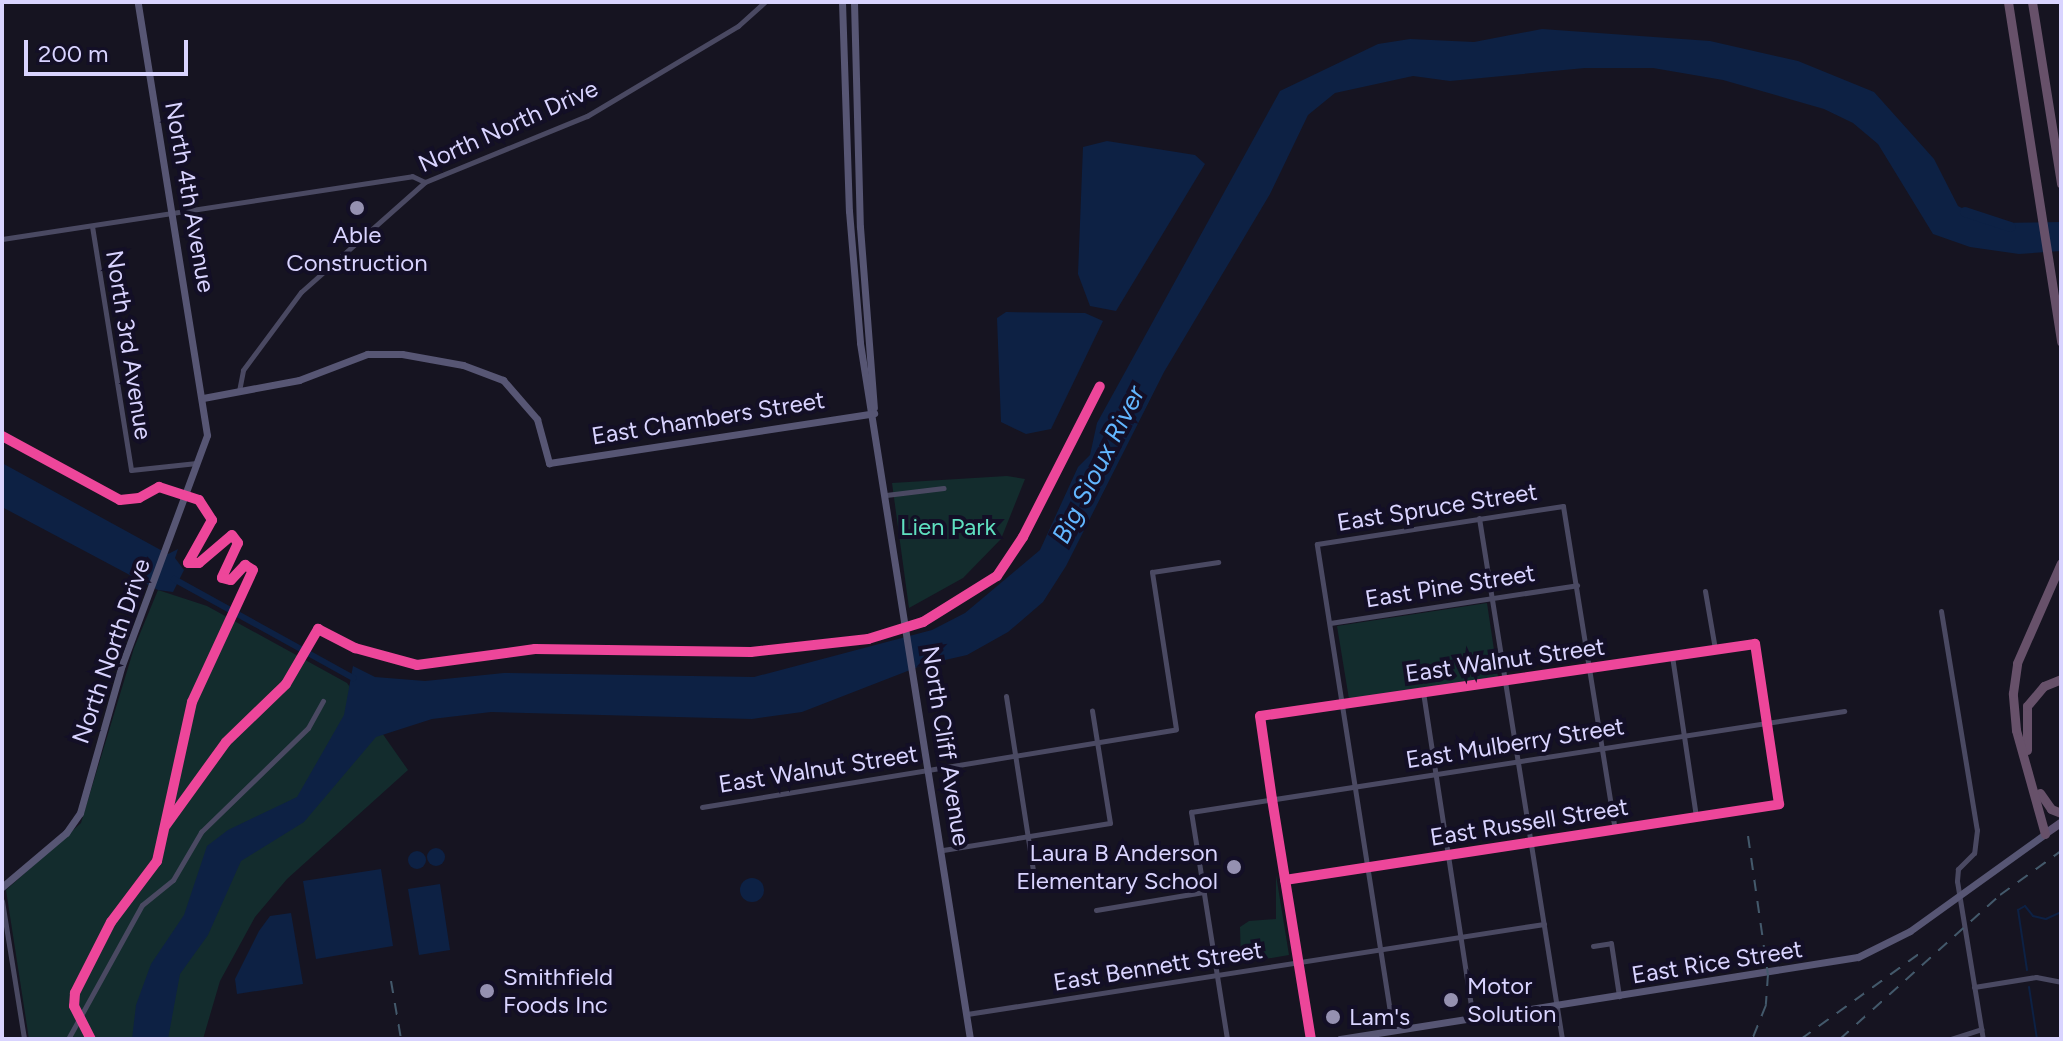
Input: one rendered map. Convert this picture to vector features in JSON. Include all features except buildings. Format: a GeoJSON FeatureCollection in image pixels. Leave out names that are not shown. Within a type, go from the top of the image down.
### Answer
{"type":"FeatureCollection","features":[{"type":"Feature","properties":{"kind":"highway"},"geometry":{"type":"LineString","coordinates":[[2008,2],[2061,342]]}},
{"type":"Feature","properties":{"kind":"highway"},"geometry":{"type":"LineString","coordinates":[[2032,2],[2061,184]]}},
{"type":"Feature","properties":{"kind":"highway"},"geometry":{"type":"LineString","coordinates":[[2048,832],[2016,730],[2013,693],[2017,663],[2061,563]]}},
{"type":"Feature","properties":{"kind":"highway"},"geometry":{"type":"LineString","coordinates":[[2048,832],[2024,721],[2035,693],[2061,679]]}},
{"type":"Feature","properties":{"kind":"highway"},"geometry":{"type":"LineString","coordinates":[[2040,793],[2061,813]]}},
{"type":"Feature","properties":{"kind":"main road","name":"North 4th Avenue"},"geometry":{"type":"LineString","coordinates":[[138,2],[203,398]]}},
{"type":"Feature","properties":{"kind":"main road","name":"North Cliff Avenue"},"geometry":{"type":"LineString","coordinates":[[842,2],[852,261],[866,389],[874,413]]}},
{"type":"Feature","properties":{"kind":"main road","name":"North Cliff Avenue"},"geometry":{"type":"LineString","coordinates":[[854,2],[860,227],[874,413],[970,1039]]}},
{"type":"Feature","properties":{"kind":"main road","name":"East Chambers Street"},"geometry":{"type":"LineString","coordinates":[[239,392],[299,380],[375,353],[463,365],[493,374],[519,394],[537,419],[549,463],[874,413]]}},
{"type":"Feature","properties":{"kind":"main road"},"geometry":{"type":"LineString","coordinates":[[203,398],[239,392]]}},
{"type":"Feature","properties":{"kind":"main road","name":"North North Drive"},"geometry":{"type":"LineString","coordinates":[[2,887],[66,833],[80,813],[142,613],[207,435],[203,398]]}},
{"type":"Feature","properties":{"kind":"main road","name":"East Rice Street"},"geometry":{"type":"LineString","coordinates":[[1340,1039],[1858,957],[1898,939],[2061,823]]}},
{"type":"Feature","properties":{"kind":"street","name":"North North Drive"},"geometry":{"type":"LineString","coordinates":[[239,392],[243,370],[301,292],[425,182],[587,116],[738,26],[765,2]]}},
{"type":"Feature","properties":{"kind":"street"},"geometry":{"type":"LineString","coordinates":[[2,239],[412,176],[425,182]]}},
{"type":"Feature","properties":{"kind":"street","name":"North 3rd Avenue"},"geometry":{"type":"LineString","coordinates":[[92,226],[131,470],[198,463]]}},
{"type":"Feature","properties":{"kind":"street"},"geometry":{"type":"LineString","coordinates":[[886,495],[944,488]]}},
{"type":"Feature","properties":{"kind":"street","name":"East Spruce Street"},"geometry":{"type":"LineString","coordinates":[[1330,623],[1317,544],[1479,518],[1563,506],[1577,585]]}},
{"type":"Feature","properties":{"kind":"street"},"geometry":{"type":"LineString","coordinates":[[1479,518],[1562,1039]]}},
{"type":"Feature","properties":{"kind":"street","name":"East Walnut Street"},"geometry":{"type":"LineString","coordinates":[[702,807],[1176,729],[1152,572],[1218,562]]}},
{"type":"Feature","properties":{"kind":"street"},"geometry":{"type":"LineString","coordinates":[[1577,585],[1615,829]]}},
{"type":"Feature","properties":{"kind":"street","name":"East Pine Street"},"geometry":{"type":"LineString","coordinates":[[1330,623],[1577,585]]}},
{"type":"Feature","properties":{"kind":"street"},"geometry":{"type":"LineString","coordinates":[[1705,591],[1715,649]]}},
{"type":"Feature","properties":{"kind":"street"},"geometry":{"type":"LineString","coordinates":[[1941,611],[1977,830],[1974,853],[1958,869],[1983,1039]]}},
{"type":"Feature","properties":{"kind":"street"},"geometry":{"type":"LineString","coordinates":[[1330,623],[1393,1031]]}},
{"type":"Feature","properties":{"kind":"street","name":"East Walnut Street"},"geometry":{"type":"LineString","coordinates":[[1272,799],[1260,716],[1342,703],[1755,644],[1767,723]]}},
{"type":"Feature","properties":{"kind":"street"},"geometry":{"type":"LineString","coordinates":[[1672,656],[1696,816]]}},
{"type":"Feature","properties":{"kind":"street"},"geometry":{"type":"LineString","coordinates":[[1423,692],[1473,1018]]}},
{"type":"Feature","properties":{"kind":"street"},"geometry":{"type":"LineString","coordinates":[[1006,696],[1034,877]]}},
{"type":"Feature","properties":{"kind":"street"},"geometry":{"type":"LineString","coordinates":[[68,1039],[142,905],[173,880],[201,832],[308,728],[323,701]]}},
{"type":"Feature","properties":{"kind":"street"},"geometry":{"type":"LineString","coordinates":[[943,850],[1110,823],[1092,710]]}},
{"type":"Feature","properties":{"kind":"street","name":"East Mulberry Street"},"geometry":{"type":"LineString","coordinates":[[1204,892],[1191,812],[1844,711]]}},
{"type":"Feature","properties":{"kind":"street","name":"East Russell Street"},"geometry":{"type":"LineString","coordinates":[[1285,880],[1779,804],[1767,723]]}},
{"type":"Feature","properties":{"kind":"street"},"geometry":{"type":"LineString","coordinates":[[1272,799],[1311,1039]]}},
{"type":"Feature","properties":{"kind":"street"},"geometry":{"type":"LineString","coordinates":[[1096,910],[1204,892],[1227,1039]]}},
{"type":"Feature","properties":{"kind":"street"},"geometry":{"type":"LineString","coordinates":[[2,901],[24,1039]]}},
{"type":"Feature","properties":{"kind":"street","name":"East Bennett Street"},"geometry":{"type":"LineString","coordinates":[[967,1014],[1544,924]]}},
{"type":"Feature","properties":{"kind":"street"},"geometry":{"type":"LineString","coordinates":[[1593,946],[1611,943],[1619,997]]}},
{"type":"Feature","properties":{"kind":"street"},"geometry":{"type":"LineString","coordinates":[[1974,987],[2036,977],[2061,982]]}},
{"type":"Feature","properties":{"kind":"street"},"geometry":{"type":"LineString","coordinates":[[1951,1039],[1981,1029]]}},
{"type":"Feature","properties":{"kind":"green space","name":"Lien Park"},"geometry":{"type":"Polygon","coordinates":[[[1007,476],[1025,479],[1001,539],[963,578],[909,608],[892,483],[1007,476]]]}},
{"type":"Feature","properties":{"kind":"green space"},"geometry":{"type":"Polygon","coordinates":[[[158,590],[207,606],[347,683],[408,770],[287,879],[255,917],[220,981],[203,1039],[29,1039],[6,890],[81,823],[134,648],[158,590]]]}},
{"type":"Feature","properties":{"kind":"green space"},"geometry":{"type":"Polygon","coordinates":[[[1487,603],[1498,677],[1349,699],[1337,626],[1487,603]]]}},
{"type":"Feature","properties":{"kind":"green space"},"geometry":{"type":"Polygon","coordinates":[[[1276,875],[1289,955],[1241,963],[1240,927],[1249,921],[1276,919],[1276,875]]]}},
{"type":"Feature","properties":{"kind":"water"},"geometry":{"type":"Polygon","coordinates":[[[1542,29],[1710,41],[1798,61],[1874,92],[1934,159],[1958,206],[1990,223],[2061,222],[2061,251],[2019,254],[1970,247],[1933,234],[1878,144],[1853,123],[1824,109],[1723,80],[1653,68],[1585,68],[1450,81],[1413,76],[1335,93],[1308,115],[1270,194],[1164,372],[1066,566],[1043,602],[1008,632],[967,655],[923,665],[802,712],[752,719],[491,712],[432,719],[376,737],[304,822],[241,861],[208,935],[180,974],[168,1039],[132,1039],[136,1005],[151,964],[184,915],[207,846],[228,830],[297,797],[344,715],[353,666],[375,677],[425,681],[504,673],[754,677],[932,630],[965,613],[1040,550],[1078,467],[1090,455],[1097,423],[1280,91],[1378,44],[1410,39],[1474,42],[1542,29]]]}},
{"type":"Feature","properties":{"kind":"water"},"geometry":{"type":"Polygon","coordinates":[[[1107,141],[1195,155],[1205,164],[1116,311],[1090,306],[1078,274],[1083,147],[1107,141]]]}},
{"type":"Feature","properties":{"kind":"water"},"geometry":{"type":"Polygon","coordinates":[[[1006,312],[1085,313],[1103,321],[1051,429],[1026,434],[1001,422],[997,318],[1006,312]]]}},
{"type":"Feature","properties":{"kind":"water"},"geometry":{"type":"Polygon","coordinates":[[[2,463],[168,554],[178,549],[175,558],[184,570],[173,592],[158,590],[2,507],[2,463]]]}},
{"type":"Feature","properties":{"kind":"water"},"geometry":{"type":"Polygon","coordinates":[[[436,848],[445,857],[436,866],[427,857],[436,848]]]}},
{"type":"Feature","properties":{"kind":"water"},"geometry":{"type":"Polygon","coordinates":[[[417,851],[426,860],[417,869],[408,860],[417,851]]]}},
{"type":"Feature","properties":{"kind":"water"},"geometry":{"type":"Polygon","coordinates":[[[381,869],[393,946],[316,959],[303,881],[381,869]]]}},
{"type":"Feature","properties":{"kind":"water"},"geometry":{"type":"Polygon","coordinates":[[[752,878],[763,885],[764,890],[757,901],[752,902],[741,895],[740,890],[747,879],[752,878]]]}},
{"type":"Feature","properties":{"kind":"water"},"geometry":{"type":"Polygon","coordinates":[[[440,884],[450,950],[419,955],[408,889],[440,884]]]}},
{"type":"Feature","properties":{"kind":"water"},"geometry":{"type":"Polygon","coordinates":[[[291,913],[303,984],[237,994],[235,979],[259,931],[270,916],[291,913]]]}},
{"type":"Feature","properties":{"kind":"waterway","name":"Big Sioux River"},"geometry":{"type":"LineString","coordinates":[[1965,212],[2011,227]]}},
{"type":"Feature","properties":{"kind":"waterway"},"geometry":{"type":"LineString","coordinates":[[174,579],[353,678]]}},
{"type":"Feature","properties":{"kind":"waterway"},"geometry":{"type":"LineString","coordinates":[[2027,970],[2018,910],[2025,906],[2033,916],[2046,919],[2061,912]]}},
{"type":"Feature","properties":{"kind":"waterway"},"geometry":{"type":"LineString","coordinates":[[2029,987],[2037,1039]]}},
{"type":"Feature","properties":{"kind":"railway"},"geometry":{"type":"LineString","coordinates":[[1748,836],[1768,974],[1766,1005],[1752,1039]]}},
{"type":"Feature","properties":{"kind":"railway"},"geometry":{"type":"LineString","coordinates":[[1840,1039],[2000,895],[2061,851]]}},
{"type":"Feature","properties":{"kind":"railway"},"geometry":{"type":"LineString","coordinates":[[1801,1039],[1919,954]]}},
{"type":"Feature","properties":{"kind":"railway"},"geometry":{"type":"LineString","coordinates":[[391,981],[401,1039]]}},
{"type":"Feature","properties":{"kind":"cycle path"},"geometry":{"type":"LineString","coordinates":[[166,825],[226,742],[286,684],[318,629],[355,648],[417,665],[535,649],[751,652],[868,639],[923,622],[997,576],[1023,537],[1100,386]]}},
{"type":"Feature","properties":{"kind":"cycle path"},"geometry":{"type":"LineString","coordinates":[[2,436],[120,500],[139,498],[159,487],[199,500],[212,520],[188,563],[199,563],[232,535],[238,543],[222,578],[231,580],[245,565],[253,570],[192,702],[157,861],[111,922],[75,993],[74,1006],[91,1039]]}},
{"type":"Feature","properties":{"kind":"cycle path"},"geometry":{"type":"LineString","coordinates":[[1285,880],[1779,804],[1755,644],[1260,716],[1272,799],[1311,1039]]}},
{"type":"Feature","properties":{"kind":"place","name":"Able Construction"},"geometry":{"type":"Point","coordinates":[357,208]}},
{"type":"Feature","properties":{"kind":"place","name":"Laura B Anderson Elementary School"},"geometry":{"type":"Point","coordinates":[1234,867]}},
{"type":"Feature","properties":{"kind":"place","name":"Smithfield Foods Inc"},"geometry":{"type":"Point","coordinates":[487,991]}},
{"type":"Feature","properties":{"kind":"place","name":"Motor Solution"},"geometry":{"type":"Point","coordinates":[1451,1000]}},
{"type":"Feature","properties":{"kind":"place","name":"Lam's"},"geometry":{"type":"Point","coordinates":[1333,1017]}}]}
